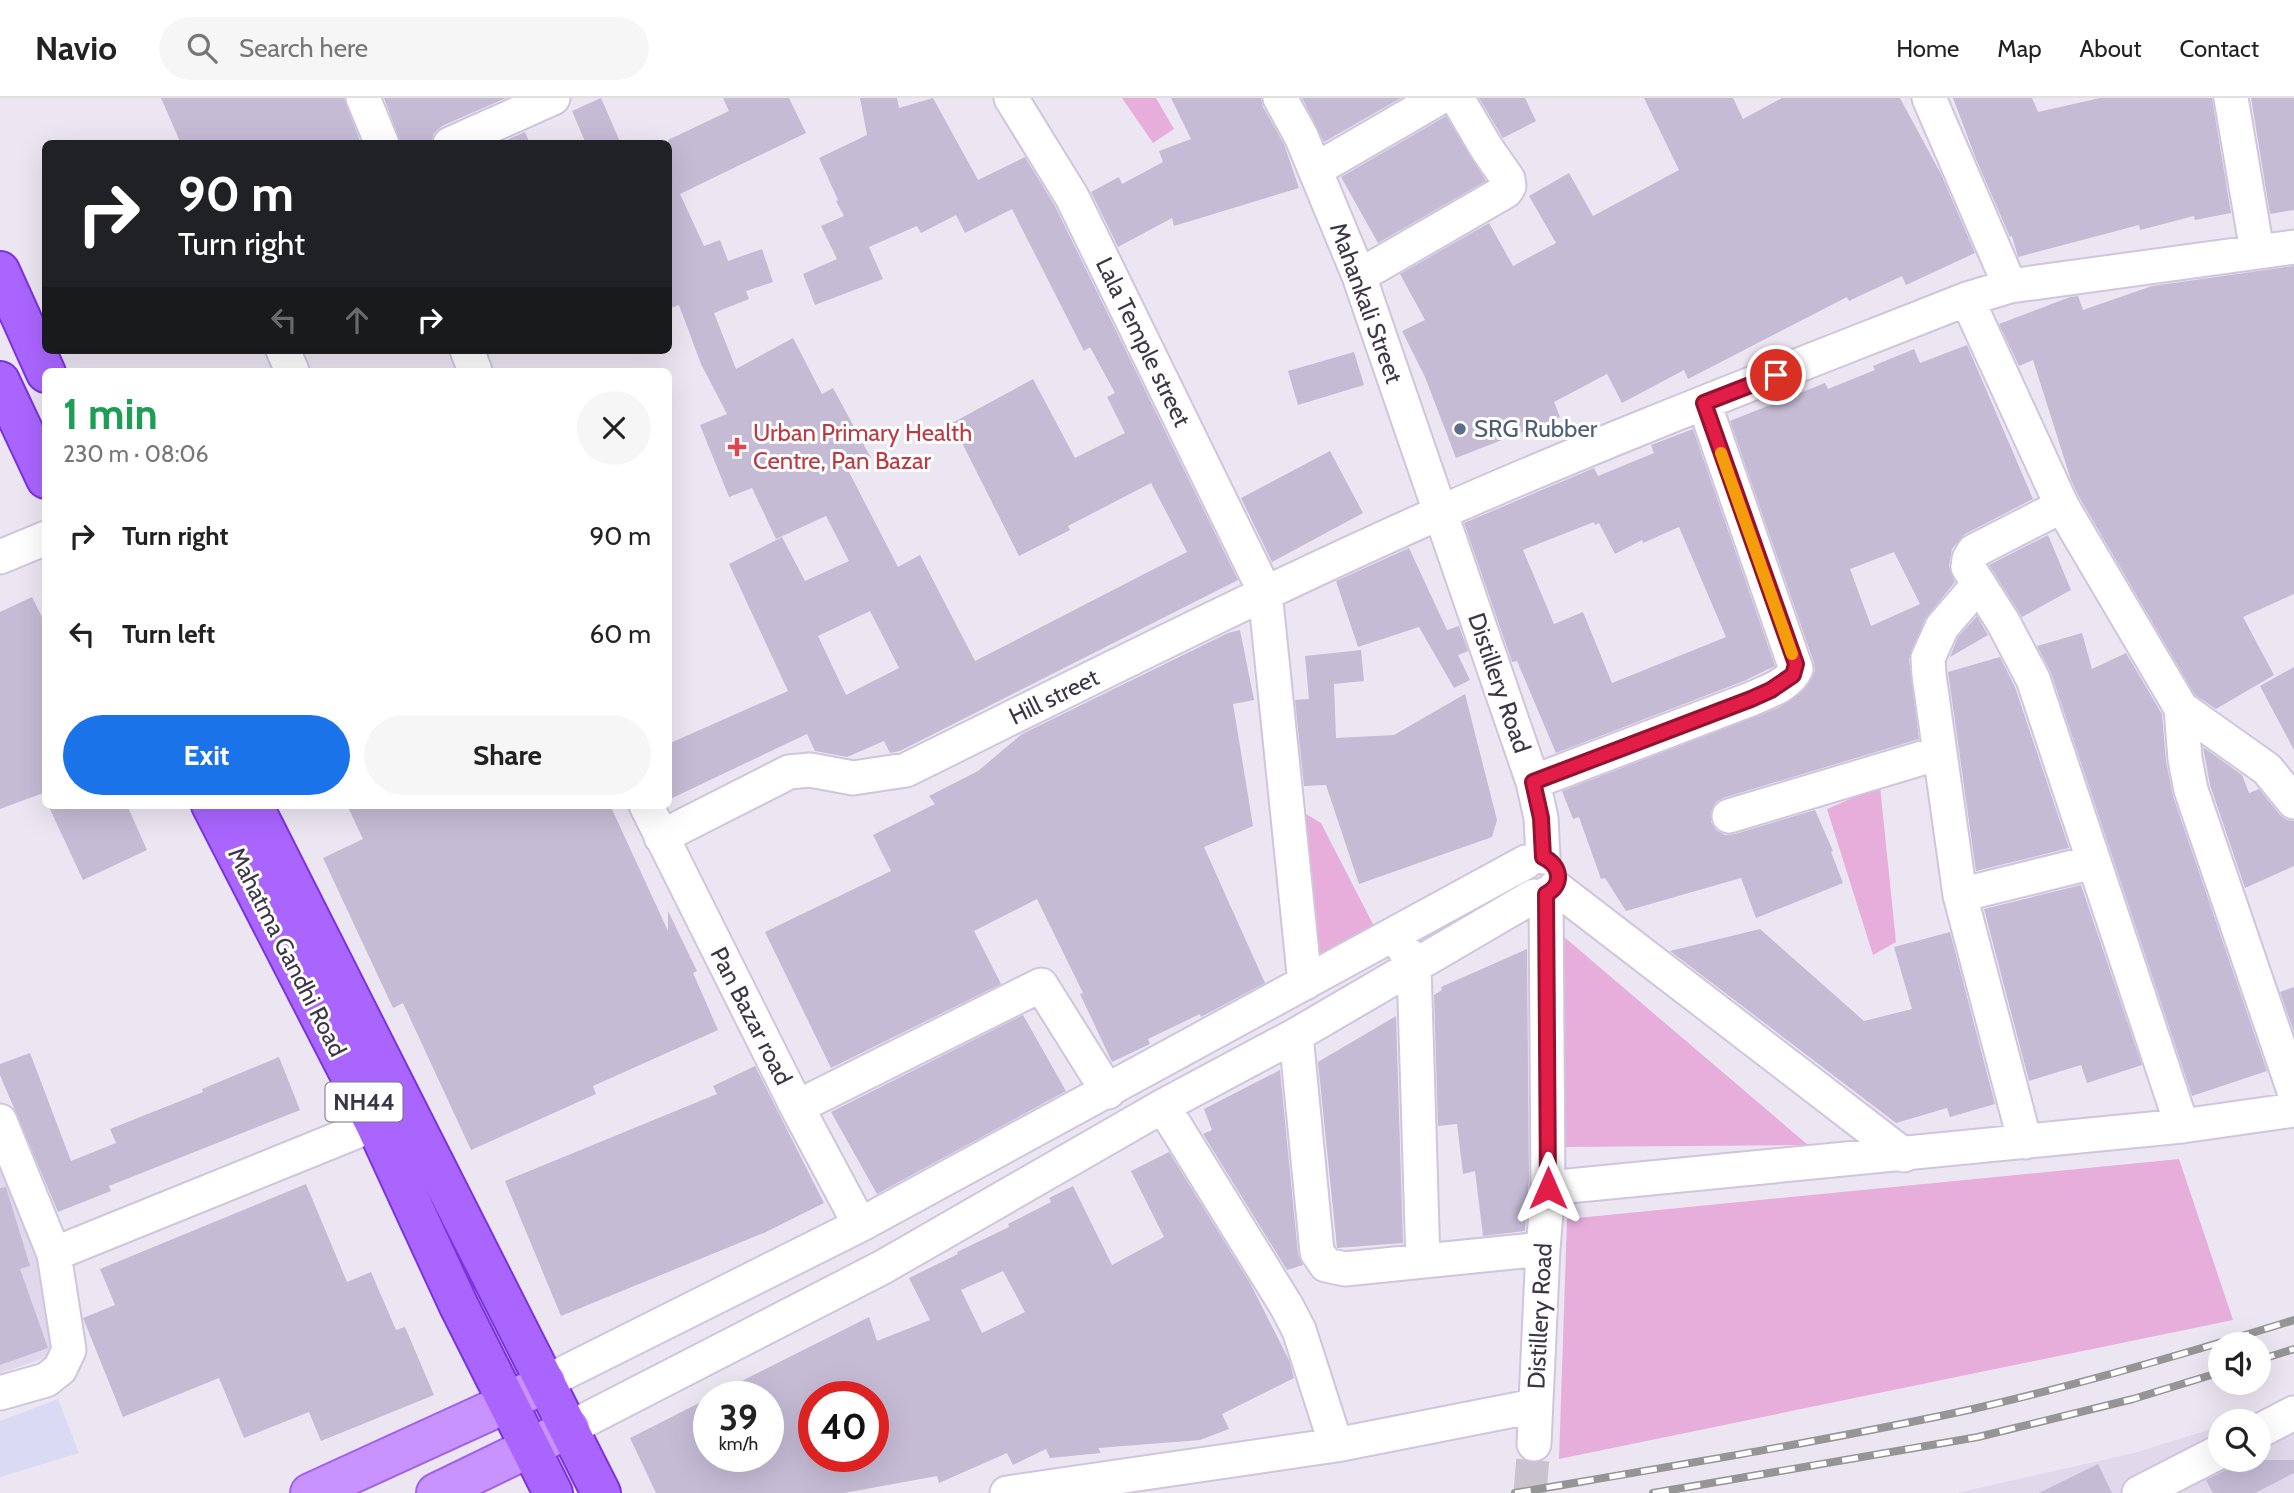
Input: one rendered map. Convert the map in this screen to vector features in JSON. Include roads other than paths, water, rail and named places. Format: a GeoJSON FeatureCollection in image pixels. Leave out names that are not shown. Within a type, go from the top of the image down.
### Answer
{"type":"FeatureCollection","features":[{"type":"Feature","properties":{"kind":"highway"},"geometry":{"type":"LineString","coordinates":[[0,271],[34,316],[42,354]]}},
{"type":"Feature","properties":{"kind":"highway"},"geometry":{"type":"LineString","coordinates":[[0,381],[42,471]]}},
{"type":"Feature","properties":{"kind":"highway","name":"Mahatma Gandhi Road"},"geometry":{"type":"LineString","coordinates":[[213,809],[375,1124],[447,1282],[507,1403]]}},
{"type":"Feature","properties":{"kind":"highway","name":"Mahatma Gandhi Road"},"geometry":{"type":"LineString","coordinates":[[255,809],[546,1382]]}},
{"type":"Feature","properties":{"kind":"highway","name":"NH44"},"geometry":{"type":"LineString","coordinates":[[546,1382],[601,1493]]}},
{"type":"Feature","properties":{"kind":"highway","name":"NH44"},"geometry":{"type":"LineString","coordinates":[[507,1403],[553,1493]]}},
{"type":"Feature","properties":{"kind":"main road"},"geometry":{"type":"LineString","coordinates":[[310,1493],[507,1403],[546,1382]]}},
{"type":"Feature","properties":{"kind":"main road"},"geometry":{"type":"LineString","coordinates":[[436,1493],[570,1428]]}},
{"type":"Feature","properties":{"kind":"street"},"geometry":{"type":"LineString","coordinates":[[363,98],[380,140]]}},
{"type":"Feature","properties":{"kind":"street"},"geometry":{"type":"LineString","coordinates":[[459,140],[553,98]]}},
{"type":"Feature","properties":{"kind":"street","name":"Lala Temple street"},"geometry":{"type":"LineString","coordinates":[[1011,98],[1072,197],[1265,592]]}},
{"type":"Feature","properties":{"kind":"street","name":"Mahankali Street"},"geometry":{"type":"LineString","coordinates":[[1280,98],[1301,136],[1359,276],[1440,513]]}},
{"type":"Feature","properties":{"kind":"street"},"geometry":{"type":"LineString","coordinates":[[1315,170],[1439,98]]}},
{"type":"Feature","properties":{"kind":"street"},"geometry":{"type":"LineString","coordinates":[[1359,276],[1506,191],[1509,186],[1508,179],[1457,98]]}},
{"type":"Feature","properties":{"kind":"street"},"geometry":{"type":"LineString","coordinates":[[1929,98],[2010,286]]}},
{"type":"Feature","properties":{"kind":"street"},"geometry":{"type":"LineString","coordinates":[[2231,98],[2257,251]]}},
{"type":"Feature","properties":{"kind":"street","name":"Hill street"},"geometry":{"type":"LineString","coordinates":[[661,836],[789,772],[810,770],[853,778],[906,770],[1265,592],[1440,513],[1704,403],[1968,299],[2010,286],[2294,247]]}},
{"type":"Feature","properties":{"kind":"street"},"geometry":{"type":"LineString","coordinates":[[1968,299],[2062,506],[2181,708],[2267,769],[2294,802]]}},
{"type":"Feature","properties":{"kind":"street"},"geometry":{"type":"LineString","coordinates":[[1533,782],[1751,699],[1785,682],[1796,669],[1704,403]]}},
{"type":"Feature","properties":{"kind":"street"},"geometry":{"type":"LineString","coordinates":[[2062,506],[1974,551],[1968,567],[2019,650],[2032,679],[2182,1126]]}},
{"type":"Feature","properties":{"kind":"street","name":"Distillery Road"},"geometry":{"type":"LineString","coordinates":[[1440,513],[1533,782],[1541,818],[1548,1188],[1534,1444]]}},
{"type":"Feature","properties":{"kind":"street"},"geometry":{"type":"LineString","coordinates":[[0,557],[42,540]]}},
{"type":"Feature","properties":{"kind":"street"},"geometry":{"type":"LineString","coordinates":[[1979,584],[1942,627],[1928,658],[1960,895],[2025,1142]]}},
{"type":"Feature","properties":{"kind":"street"},"geometry":{"type":"LineString","coordinates":[[1265,592],[1305,983]]}},
{"type":"Feature","properties":{"kind":"street"},"geometry":{"type":"LineString","coordinates":[[2181,708],[2185,759],[2191,790],[2294,1091]]}},
{"type":"Feature","properties":{"kind":"street"},"geometry":{"type":"LineString","coordinates":[[1729,816],[1939,753]]}},
{"type":"Feature","properties":{"kind":"street","name":"Pan Bazar road"},"geometry":{"type":"LineString","coordinates":[[648,809],[797,1107],[860,1225]]}},
{"type":"Feature","properties":{"kind":"street"},"geometry":{"type":"LineString","coordinates":[[1960,895],[2093,862]]}},
{"type":"Feature","properties":{"kind":"street"},"geometry":{"type":"LineString","coordinates":[[546,1382],[860,1225],[1394,934],[1541,879]]}},
{"type":"Feature","properties":{"kind":"street"},"geometry":{"type":"LineString","coordinates":[[570,1428],[883,1267],[1163,1106],[1296,1035],[1414,966],[1541,879]]}},
{"type":"Feature","properties":{"kind":"street"},"geometry":{"type":"LineString","coordinates":[[1541,879],[1904,1154]]}},
{"type":"Feature","properties":{"kind":"street"},"geometry":{"type":"LineString","coordinates":[[1394,934],[1414,966],[1423,1261]]}},
{"type":"Feature","properties":{"kind":"street"},"geometry":{"type":"LineString","coordinates":[[797,1107],[1041,985],[1108,1092]]}},
{"type":"Feature","properties":{"kind":"street"},"geometry":{"type":"LineString","coordinates":[[1296,1035],[1317,1252],[1326,1265],[1345,1269],[1543,1249]]}},
{"type":"Feature","properties":{"kind":"street"},"geometry":{"type":"LineString","coordinates":[[1163,1106],[1299,1330],[1336,1445]]}},
{"type":"Feature","properties":{"kind":"street"},"geometry":{"type":"LineString","coordinates":[[1548,1188],[2182,1126],[2294,1111]]}},
{"type":"Feature","properties":{"kind":"street"},"geometry":{"type":"LineString","coordinates":[[0,1122],[54,1254],[69,1350],[60,1369],[46,1380],[0,1393]]}},
{"type":"Feature","properties":{"kind":"street"},"geometry":{"type":"LineString","coordinates":[[54,1254],[375,1124]]}},
{"type":"Feature","properties":{"kind":"street"},"geometry":{"type":"LineString","coordinates":[[1007,1493],[1336,1445],[1534,1406]]}},
{"type":"Feature","properties":{"kind":"street"},"geometry":{"type":"LineString","coordinates":[[2271,1425],[2294,1413]]}},
{"type":"Feature","properties":{"kind":"street"},"geometry":{"type":"LineString","coordinates":[[2139,1493],[2208,1458]]}},
{"type":"Feature","properties":{"kind":"tunnel"},"geometry":{"type":"LineString","coordinates":[[1530,1493],[1534,1444]]}},
{"type":"Feature","properties":{"kind":"railway"},"geometry":{"type":"LineString","coordinates":[[1515,1493],[1801,1443],[1973,1409],[2134,1368],[2294,1320]]}},
{"type":"Feature","properties":{"kind":"railway"},"geometry":{"type":"LineString","coordinates":[[2271,1356],[2294,1349]]}},
{"type":"Feature","properties":{"kind":"railway"},"geometry":{"type":"LineString","coordinates":[[1653,1493],[1978,1437],[2133,1399],[2208,1376]]}},
{"type":"Feature","properties":{"kind":"place","name":"SRG Rubber"},"geometry":{"type":"Point","coordinates":[1460,429]}},
{"type":"Feature","properties":{"kind":"place","name":"Urban Primary Health Centre, Pan Bazar"},"geometry":{"type":"Point","coordinates":[737,447]}}]}
